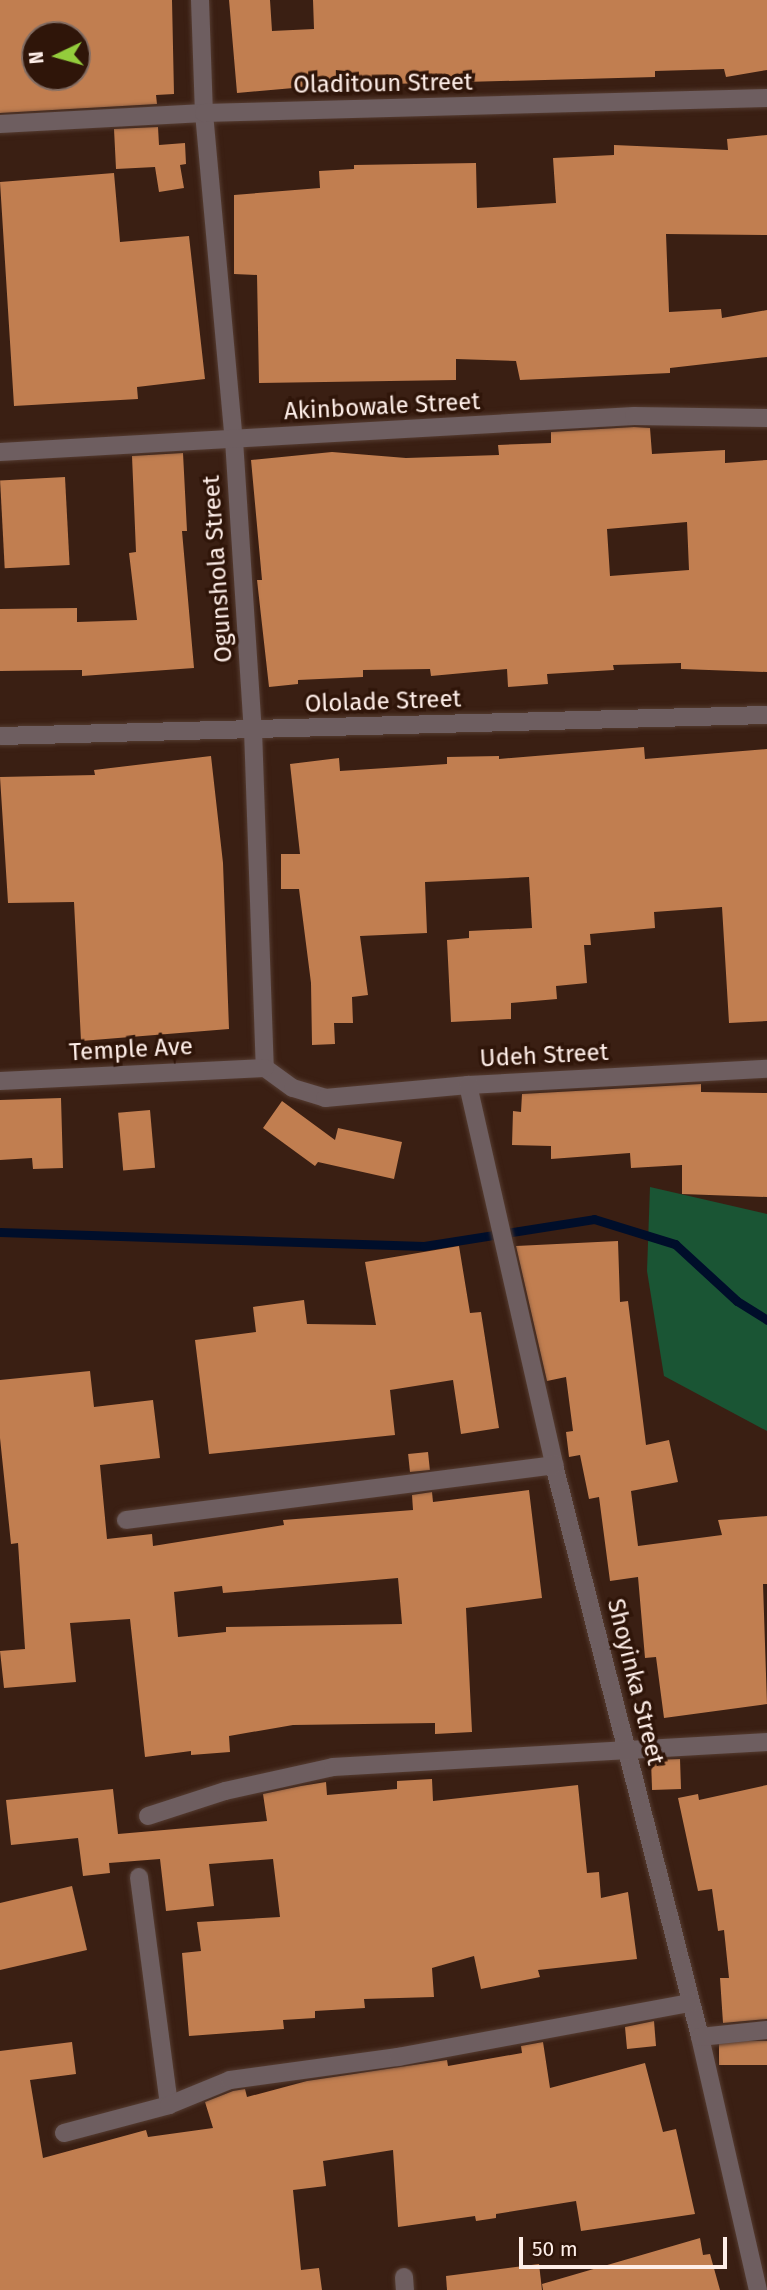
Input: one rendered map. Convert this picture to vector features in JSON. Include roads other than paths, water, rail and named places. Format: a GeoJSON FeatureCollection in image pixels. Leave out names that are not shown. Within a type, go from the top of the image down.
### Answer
{"type":"FeatureCollection","features":[{"type":"Feature","properties":{"kind":"street","name":"Ogunshola Street"},"geometry":{"type":"LineString","coordinates":[[200,0],[204,113],[234,440],[253,730],[265,1068]]}},
{"type":"Feature","properties":{"kind":"street","name":"Oladitoun Street"},"geometry":{"type":"LineString","coordinates":[[0,124],[204,113],[767,98]]}},
{"type":"Feature","properties":{"kind":"street","name":"Akinbowale Street"},"geometry":{"type":"LineString","coordinates":[[0,452],[634,416],[767,418]]}},
{"type":"Feature","properties":{"kind":"street","name":"Ololade Street"},"geometry":{"type":"LineString","coordinates":[[0,736],[767,715]]}},
{"type":"Feature","properties":{"kind":"street","name":"Temple Ave"},"geometry":{"type":"LineString","coordinates":[[0,1081],[265,1068]]}},
{"type":"Feature","properties":{"kind":"street","name":"Udeh Street"},"geometry":{"type":"LineString","coordinates":[[265,1068],[293,1088],[325,1098],[468,1085],[767,1069]]}},
{"type":"Feature","properties":{"kind":"street","name":"Shoyinka Street"},"geometry":{"type":"LineString","coordinates":[[468,1085],[503,1251],[554,1465],[700,2036],[758,2290]]}},
{"type":"Feature","properties":{"kind":"street"},"geometry":{"type":"LineString","coordinates":[[126,1520],[554,1465]]}},
{"type":"Feature","properties":{"kind":"street"},"geometry":{"type":"LineString","coordinates":[[148,1816],[225,1791],[333,1767],[767,1742]]}},
{"type":"Feature","properties":{"kind":"street"},"geometry":{"type":"LineString","coordinates":[[139,1877],[169,2105]]}},
{"type":"Feature","properties":{"kind":"street"},"geometry":{"type":"LineString","coordinates":[[64,2133],[169,2105],[230,2080],[398,2057],[690,2003]]}},
{"type":"Feature","properties":{"kind":"street"},"geometry":{"type":"LineString","coordinates":[[700,2036],[767,2030]]}},
{"type":"Feature","properties":{"kind":"waterway"},"geometry":{"type":"LineString","coordinates":[[0,1232],[424,1246],[594,1219],[675,1244],[737,1301],[767,1320]]}}]}
